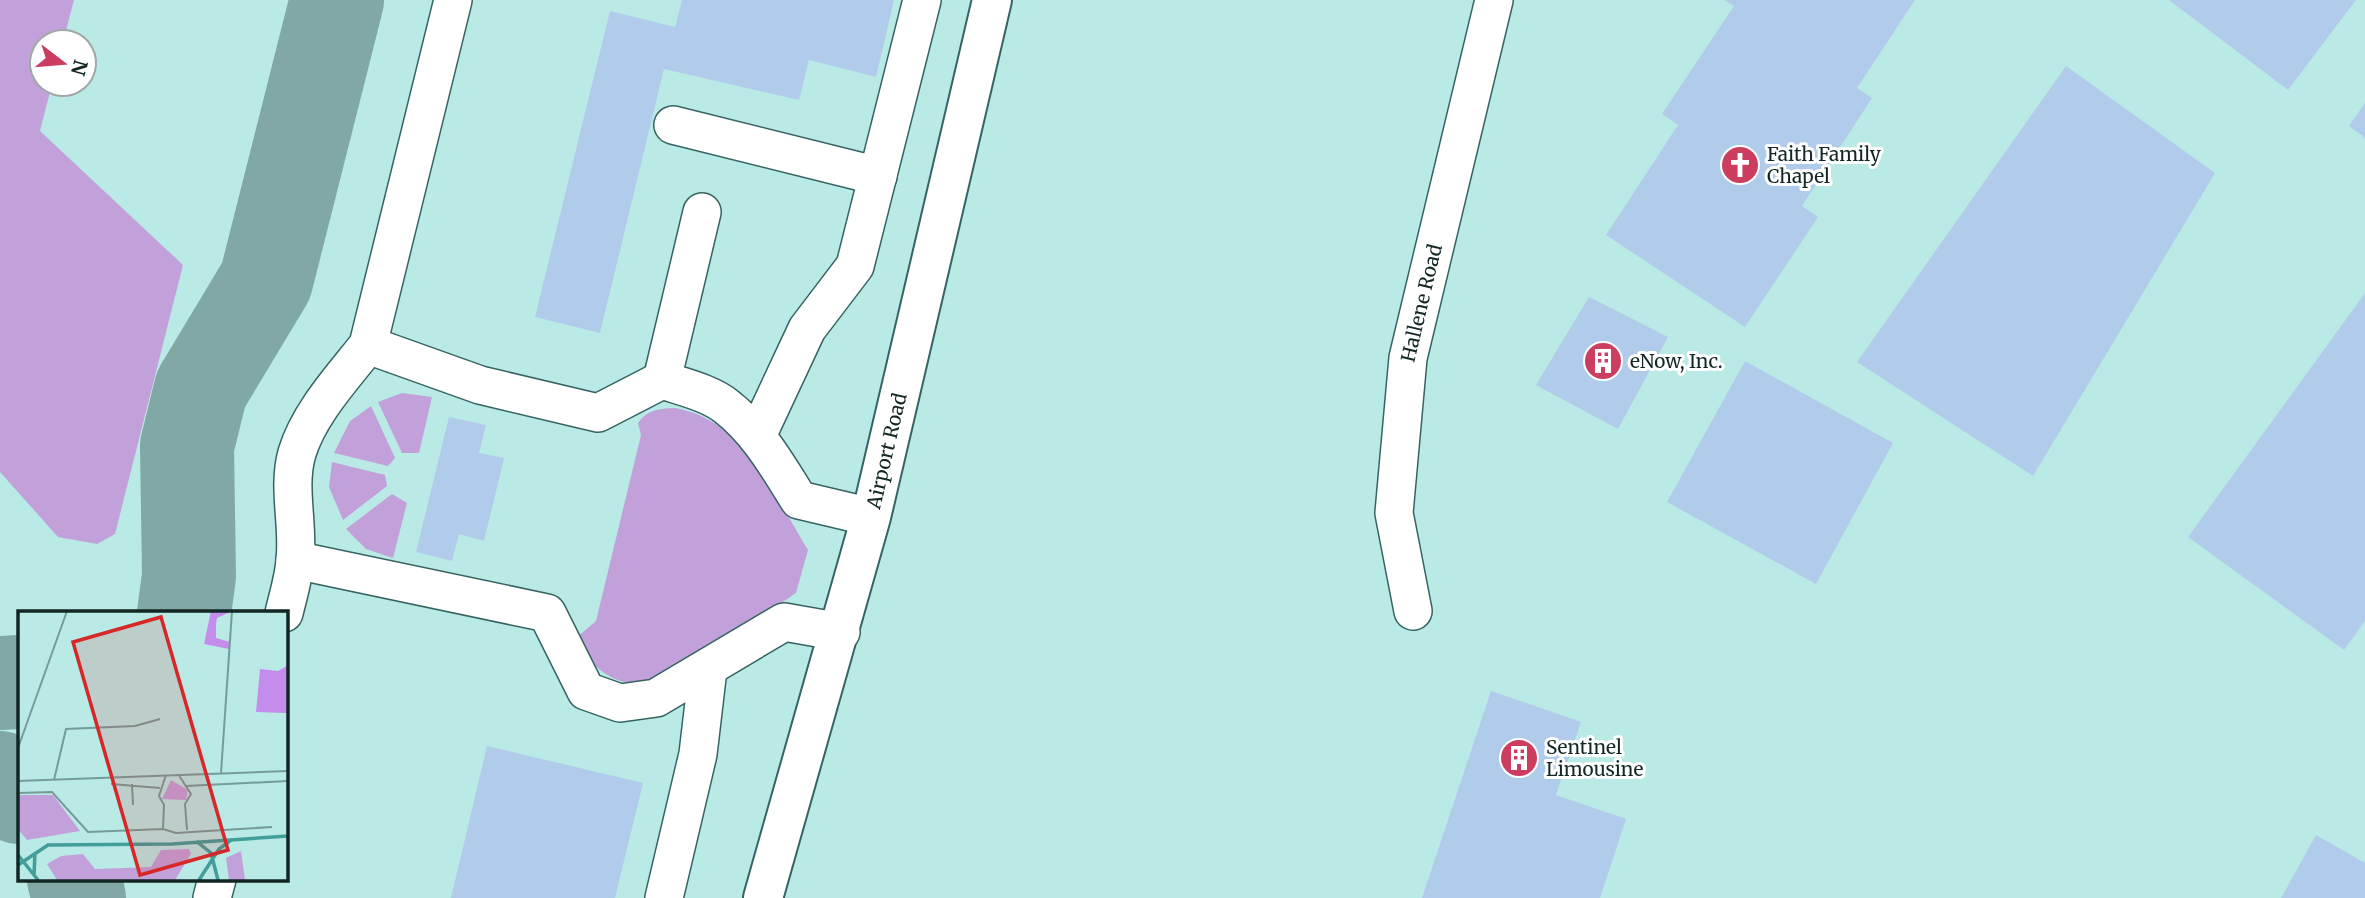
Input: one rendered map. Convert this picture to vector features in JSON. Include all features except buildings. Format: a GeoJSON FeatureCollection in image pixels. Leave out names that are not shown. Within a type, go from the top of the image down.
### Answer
{"type":"FeatureCollection","features":[{"type":"Feature","properties":{"kind":"main road","name":"Airport Road"},"geometry":{"type":"LineString","coordinates":[[763,898],[841,632],[871,517],[992,0]]}},
{"type":"Feature","properties":{"kind":"street"},"geometry":{"type":"LineString","coordinates":[[284,611],[295,560],[293,477],[296,454],[327,400],[368,345],[453,0]]}},
{"type":"Feature","properties":{"kind":"street"},"geometry":{"type":"LineString","coordinates":[[757,436],[807,329],[855,266],[922,0]]}},
{"type":"Feature","properties":{"kind":"street","name":"Hallene Road"},"geometry":{"type":"LineString","coordinates":[[1413,611],[1394,513],[1408,358],[1494,0]]}},
{"type":"Feature","properties":{"kind":"street"},"geometry":{"type":"LineString","coordinates":[[673,125],[878,176]]}},
{"type":"Feature","properties":{"kind":"street"},"geometry":{"type":"LineString","coordinates":[[662,380],[702,212]]}},
{"type":"Feature","properties":{"kind":"street"},"geometry":{"type":"LineString","coordinates":[[368,345],[480,385],[598,413],[662,380],[726,405],[757,436],[799,500],[871,517]]}},
{"type":"Feature","properties":{"kind":"street"},"geometry":{"type":"LineString","coordinates":[[295,560],[547,613],[586,691],[620,703],[656,698],[784,622],[841,632]]}},
{"type":"Feature","properties":{"kind":"street"},"geometry":{"type":"LineString","coordinates":[[664,898],[698,754],[708,669]]}},
{"type":"Feature","properties":{"kind":"street"},"geometry":{"type":"LineString","coordinates":[[212,898],[217,880]]}},
{"type":"Feature","properties":{"kind":"shaded area"},"geometry":{"type":"Polygon","coordinates":[[[0,0],[74,0],[67,28],[28,28],[28,98],[48,98],[40,131],[183,265],[115,534],[97,544],[58,537],[0,472],[0,0]]]}},
{"type":"Feature","properties":{"kind":"shaded area"},"geometry":{"type":"Polygon","coordinates":[[[402,393],[432,397],[419,453],[402,453],[378,402],[402,393]]]}},
{"type":"Feature","properties":{"kind":"shaded area"},"geometry":{"type":"Polygon","coordinates":[[[371,406],[395,458],[388,466],[334,453],[350,421],[371,406]]]}},
{"type":"Feature","properties":{"kind":"shaded area"},"geometry":{"type":"Polygon","coordinates":[[[675,408],[699,415],[720,427],[739,444],[770,485],[808,550],[796,593],[682,668],[648,682],[625,682],[614,679],[596,666],[576,638],[596,621],[641,435],[638,423],[650,412],[675,408]]]}},
{"type":"Feature","properties":{"kind":"shaded area"},"geometry":{"type":"Polygon","coordinates":[[[332,462],[385,475],[387,486],[343,520],[329,487],[332,462]]]}},
{"type":"Feature","properties":{"kind":"shaded area"},"geometry":{"type":"Polygon","coordinates":[[[392,494],[407,503],[393,558],[366,549],[346,529],[392,494]]]}},
{"type":"Feature","properties":{"kind":"taxiway"},"geometry":{"type":"LineString","coordinates":[[184,611],[189,576],[187,446],[201,389],[266,281],[337,0]]}},
{"type":"Feature","properties":{"kind":"taxiway"},"geometry":{"type":"LineString","coordinates":[[0,683],[18,682]]}},
{"type":"Feature","properties":{"kind":"taxiway"},"geometry":{"type":"LineString","coordinates":[[0,778],[18,796]]}},
{"type":"Feature","properties":{"kind":"taxiway"},"geometry":{"type":"LineString","coordinates":[[74,880],[79,898]]}},
{"type":"Feature","properties":{"kind":"place","name":"Faith Family Chapel"},"geometry":{"type":"Point","coordinates":[1740,165]}},
{"type":"Feature","properties":{"kind":"place","name":"eNow, Inc."},"geometry":{"type":"Point","coordinates":[1603,361]}},
{"type":"Feature","properties":{"kind":"place","name":"Sentinel Limousine"},"geometry":{"type":"Point","coordinates":[1519,758]}}]}
